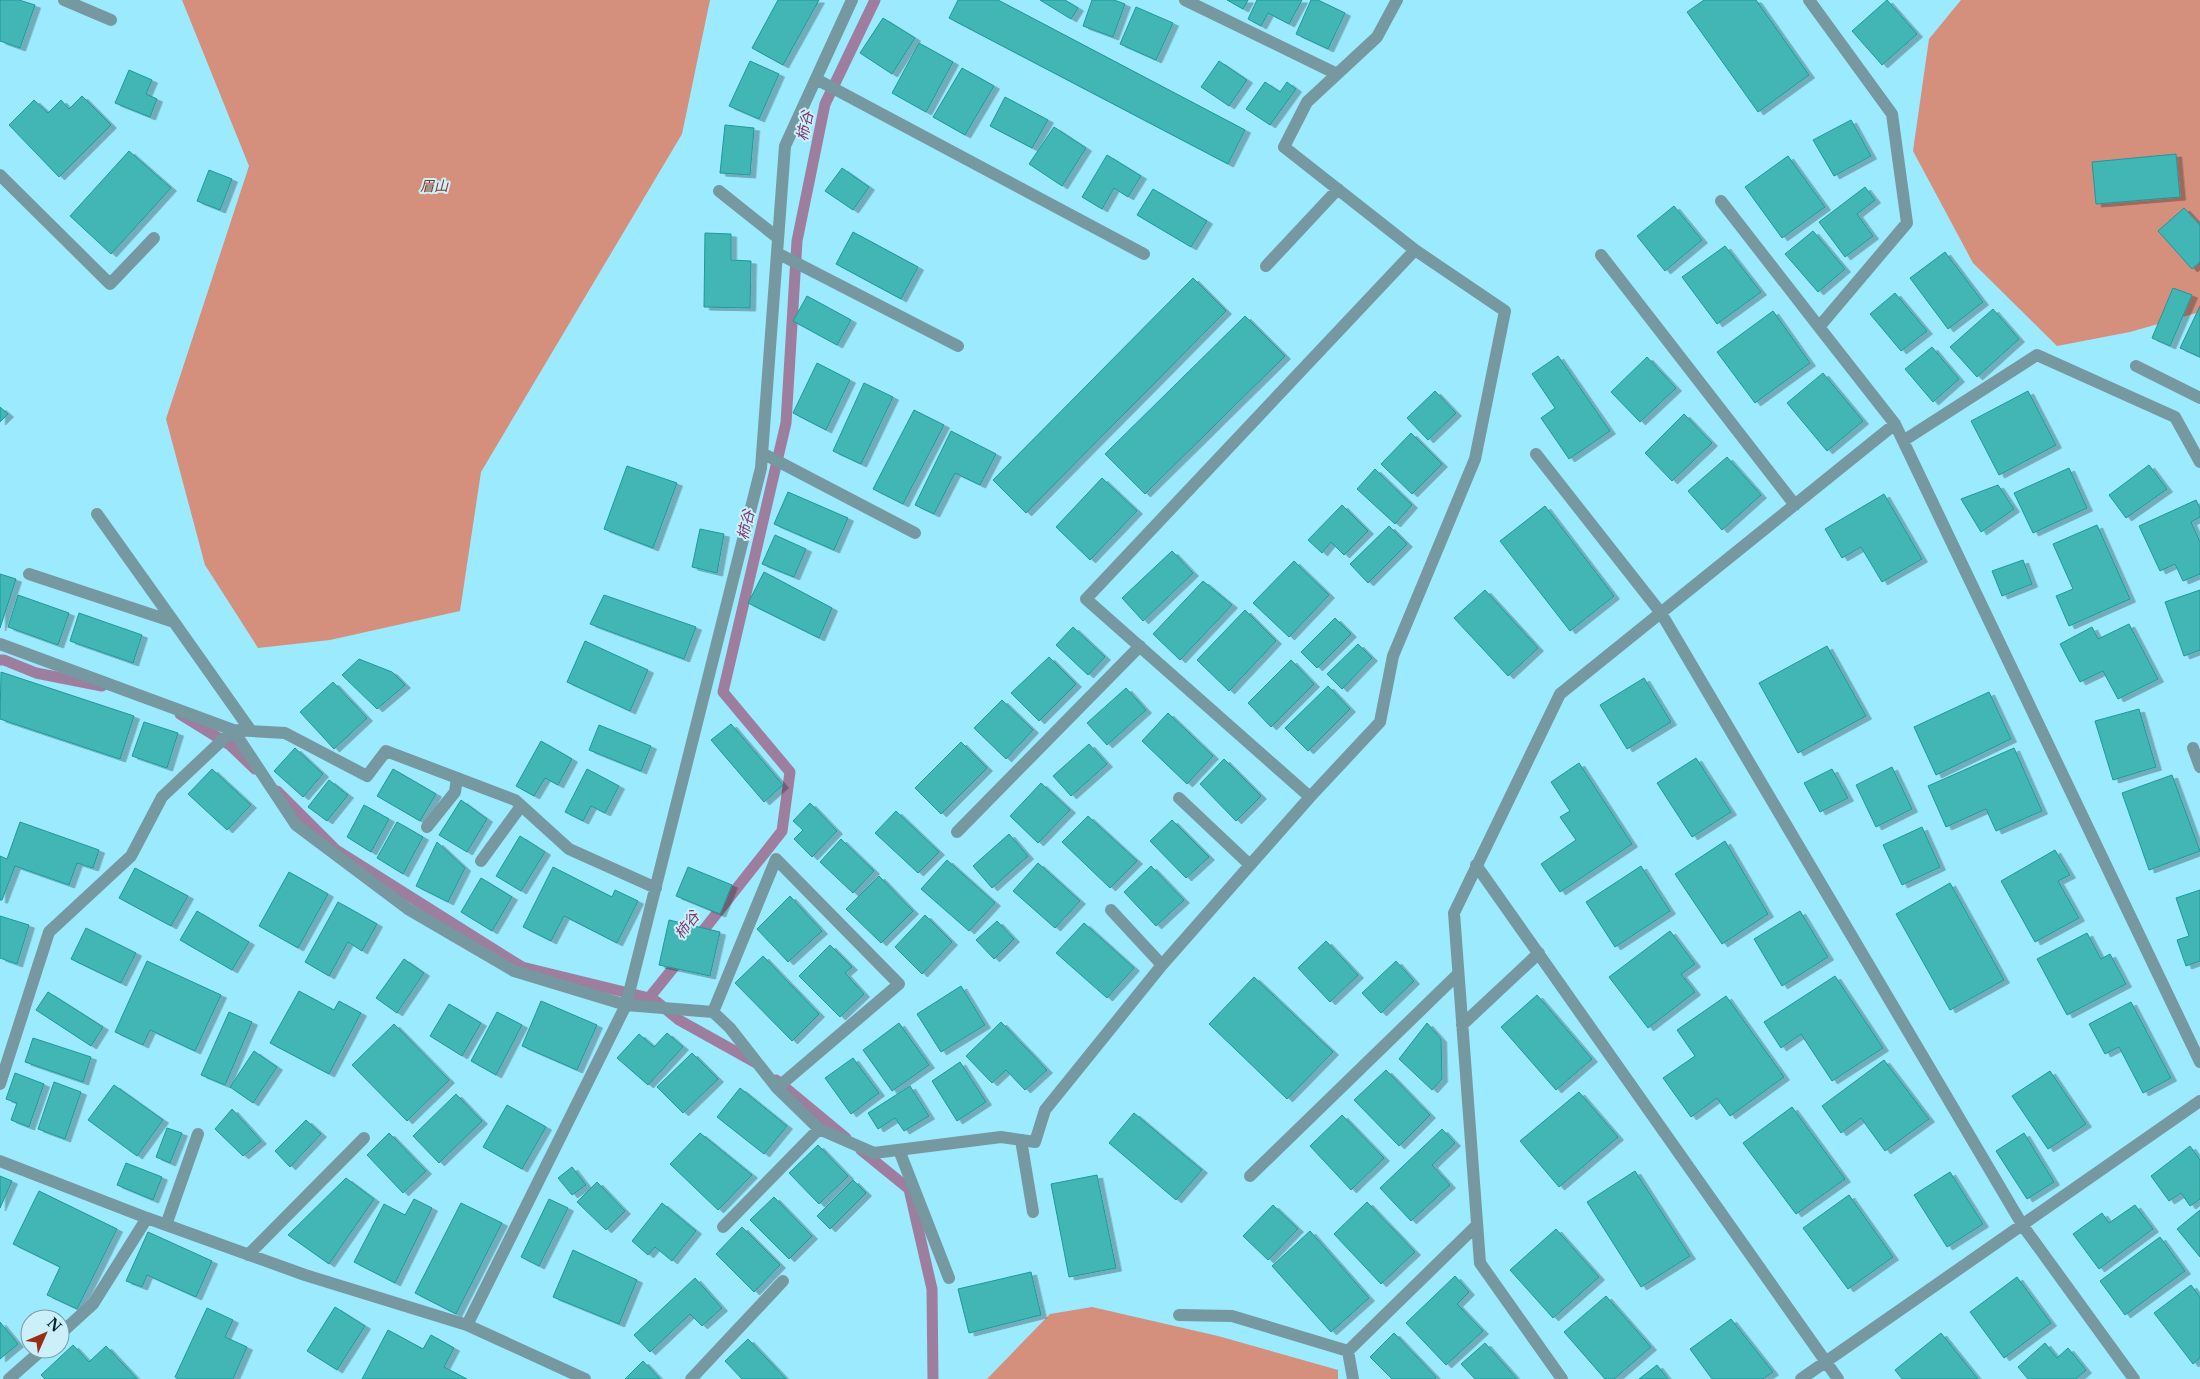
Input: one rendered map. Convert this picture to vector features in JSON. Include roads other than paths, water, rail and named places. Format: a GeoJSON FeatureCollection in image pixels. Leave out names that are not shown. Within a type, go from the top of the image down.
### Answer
{"type":"FeatureCollection","features":[{"type":"Feature","properties":{"kind":"street"},"geometry":{"type":"LineString","coordinates":[[64,0],[112,20]]}},
{"type":"Feature","properties":{"kind":"street"},"geometry":{"type":"LineString","coordinates":[[467,1325],[626,1005],[761,468],[785,146],[852,0]]}},
{"type":"Feature","properties":{"kind":"street"},"geometry":{"type":"LineString","coordinates":[[1185,0],[1337,74]]}},
{"type":"Feature","properties":{"kind":"street"},"geometry":{"type":"LineString","coordinates":[[233,730],[296,825],[408,909],[514,971],[626,1005],[713,1012],[730,1028],[777,1088],[818,1130],[874,1153],[1001,1138],[1035,1142],[1045,1110],[1162,965],[1310,797],[1380,722],[1393,656],[1475,459],[1505,311],[1415,250],[1284,147],[1307,102],[1377,37],[1397,0]]}},
{"type":"Feature","properties":{"kind":"street"},"geometry":{"type":"LineString","coordinates":[[1809,0],[1892,114],[1907,222],[1819,327]]}},
{"type":"Feature","properties":{"kind":"street"},"geometry":{"type":"LineString","coordinates":[[816,79],[1144,254]]}},
{"type":"Feature","properties":{"kind":"street"},"geometry":{"type":"LineString","coordinates":[[0,175],[110,284],[154,238]]}},
{"type":"Feature","properties":{"kind":"street"},"geometry":{"type":"LineString","coordinates":[[1266,266],[1338,190]]}},
{"type":"Feature","properties":{"kind":"street"},"geometry":{"type":"LineString","coordinates":[[719,191],[778,238]]}},
{"type":"Feature","properties":{"kind":"street"},"geometry":{"type":"LineString","coordinates":[[1720,201],[1895,424],[2200,1062]]}},
{"type":"Feature","properties":{"kind":"street"},"geometry":{"type":"LineString","coordinates":[[1310,797],[1086,599],[1415,250]]}},
{"type":"Feature","properties":{"kind":"street"},"geometry":{"type":"LineString","coordinates":[[777,253],[958,346]]}},
{"type":"Feature","properties":{"kind":"street"},"geometry":{"type":"LineString","coordinates":[[1601,255],[1795,505]]}},
{"type":"Feature","properties":{"kind":"street"},"geometry":{"type":"LineString","coordinates":[[1903,441],[2037,355],[2175,417],[2200,462]]}},
{"type":"Feature","properties":{"kind":"street"},"geometry":{"type":"LineString","coordinates":[[2136,366],[2200,398]]}},
{"type":"Feature","properties":{"kind":"street"},"geometry":{"type":"LineString","coordinates":[[1562,1379],[1480,1263],[1454,913],[1560,694],[1895,424]]}},
{"type":"Feature","properties":{"kind":"street"},"geometry":{"type":"LineString","coordinates":[[762,453],[916,533]]}},
{"type":"Feature","properties":{"kind":"street"},"geometry":{"type":"LineString","coordinates":[[1536,454],[1661,613],[2023,1226],[2134,1379]]}},
{"type":"Feature","properties":{"kind":"street"},"geometry":{"type":"LineString","coordinates":[[97,514],[250,731]]}},
{"type":"Feature","properties":{"kind":"street"},"geometry":{"type":"LineString","coordinates":[[29,574],[174,622]]}},
{"type":"Feature","properties":{"kind":"street"},"geometry":{"type":"LineString","coordinates":[[0,644],[233,730],[285,733],[367,776],[386,751],[515,800],[569,849],[656,888]]}},
{"type":"Feature","properties":{"kind":"street"},"geometry":{"type":"LineString","coordinates":[[958,832],[1140,646]]}},
{"type":"Feature","properties":{"kind":"street"},"geometry":{"type":"LineString","coordinates":[[0,1084],[49,932],[131,856],[162,796],[233,730]]}},
{"type":"Feature","properties":{"kind":"street"},"geometry":{"type":"LineString","coordinates":[[2194,748],[2200,767]]}},
{"type":"Feature","properties":{"kind":"street"},"geometry":{"type":"LineString","coordinates":[[427,827],[455,792],[457,778]]}},
{"type":"Feature","properties":{"kind":"street"},"geometry":{"type":"LineString","coordinates":[[1179,798],[1250,865]]}},
{"type":"Feature","properties":{"kind":"street"},"geometry":{"type":"LineString","coordinates":[[481,861],[521,806]]}},
{"type":"Feature","properties":{"kind":"street"},"geometry":{"type":"LineString","coordinates":[[713,1012],[776,859],[899,984],[777,1088]]}},
{"type":"Feature","properties":{"kind":"street"},"geometry":{"type":"LineString","coordinates":[[1476,865],[1838,1379]]}},
{"type":"Feature","properties":{"kind":"street"},"geometry":{"type":"LineString","coordinates":[[1111,910],[1162,965]]}},
{"type":"Feature","properties":{"kind":"street"},"geometry":{"type":"LineString","coordinates":[[1462,1025],[1539,954]]}},
{"type":"Feature","properties":{"kind":"street"},"geometry":{"type":"LineString","coordinates":[[1250,1176],[1458,974]]}},
{"type":"Feature","properties":{"kind":"street"},"geometry":{"type":"LineString","coordinates":[[1801,1379],[2200,1101]]}},
{"type":"Feature","properties":{"kind":"street"},"geometry":{"type":"LineString","coordinates":[[723,1227],[818,1130]]}},
{"type":"Feature","properties":{"kind":"street"},"geometry":{"type":"LineString","coordinates":[[166,1225],[198,1134]]}},
{"type":"Feature","properties":{"kind":"street"},"geometry":{"type":"LineString","coordinates":[[248,1255],[364,1138]]}},
{"type":"Feature","properties":{"kind":"street"},"geometry":{"type":"LineString","coordinates":[[1021,1140],[1032,1212]]}},
{"type":"Feature","properties":{"kind":"street"},"geometry":{"type":"LineString","coordinates":[[899,1150],[949,1278]]}},
{"type":"Feature","properties":{"kind":"street"},"geometry":{"type":"LineString","coordinates":[[0,1161],[248,1255],[467,1325],[585,1379]]}},
{"type":"Feature","properties":{"kind":"street"},"geometry":{"type":"LineString","coordinates":[[70,1325],[93,1304],[147,1218]]}},
{"type":"Feature","properties":{"kind":"street"},"geometry":{"type":"LineString","coordinates":[[1348,1351],[1477,1225]]}},
{"type":"Feature","properties":{"kind":"street"},"geometry":{"type":"LineString","coordinates":[[691,1379],[782,1281]]}},
{"type":"Feature","properties":{"kind":"street"},"geometry":{"type":"LineString","coordinates":[[1179,1315],[1232,1316],[1348,1351]]}},
{"type":"Feature","properties":{"kind":"street"},"geometry":{"type":"LineString","coordinates":[[1348,1351],[1353,1379]]}},
{"type":"Feature","properties":{"kind":"street"},"geometry":{"type":"LineString","coordinates":[[9,1379],[31,1359]]}},
{"type":"Feature","properties":{"kind":"waterway","name":"柿谷"},"geometry":{"type":"LineString","coordinates":[[695,941],[782,831],[790,772],[723,692],[786,423],[797,241],[825,104],[875,0]]}},
{"type":"Feature","properties":{"kind":"waterway"},"geometry":{"type":"LineString","coordinates":[[0,660],[36,673],[102,686]]}},
{"type":"Feature","properties":{"kind":"waterway"},"geometry":{"type":"LineString","coordinates":[[180,714],[230,745],[255,769]]}},
{"type":"Feature","properties":{"kind":"waterway"},"geometry":{"type":"LineString","coordinates":[[277,791],[336,850],[522,967],[649,998],[657,1002],[679,1020],[758,1064]]}},
{"type":"Feature","properties":{"kind":"waterway","name":"柿谷"},"geometry":{"type":"LineString","coordinates":[[649,998],[682,957]]}},
{"type":"Feature","properties":{"kind":"waterway"},"geometry":{"type":"LineString","coordinates":[[776,1080],[846,1138]]}},
{"type":"Feature","properties":{"kind":"waterway"},"geometry":{"type":"LineString","coordinates":[[861,1150],[909,1189],[932,1289],[933,1379]]}},
{"type":"Feature","properties":{"kind":"park label","name":"眉山"},"geometry":{"type":"Point","coordinates":[434,186]}}]}
